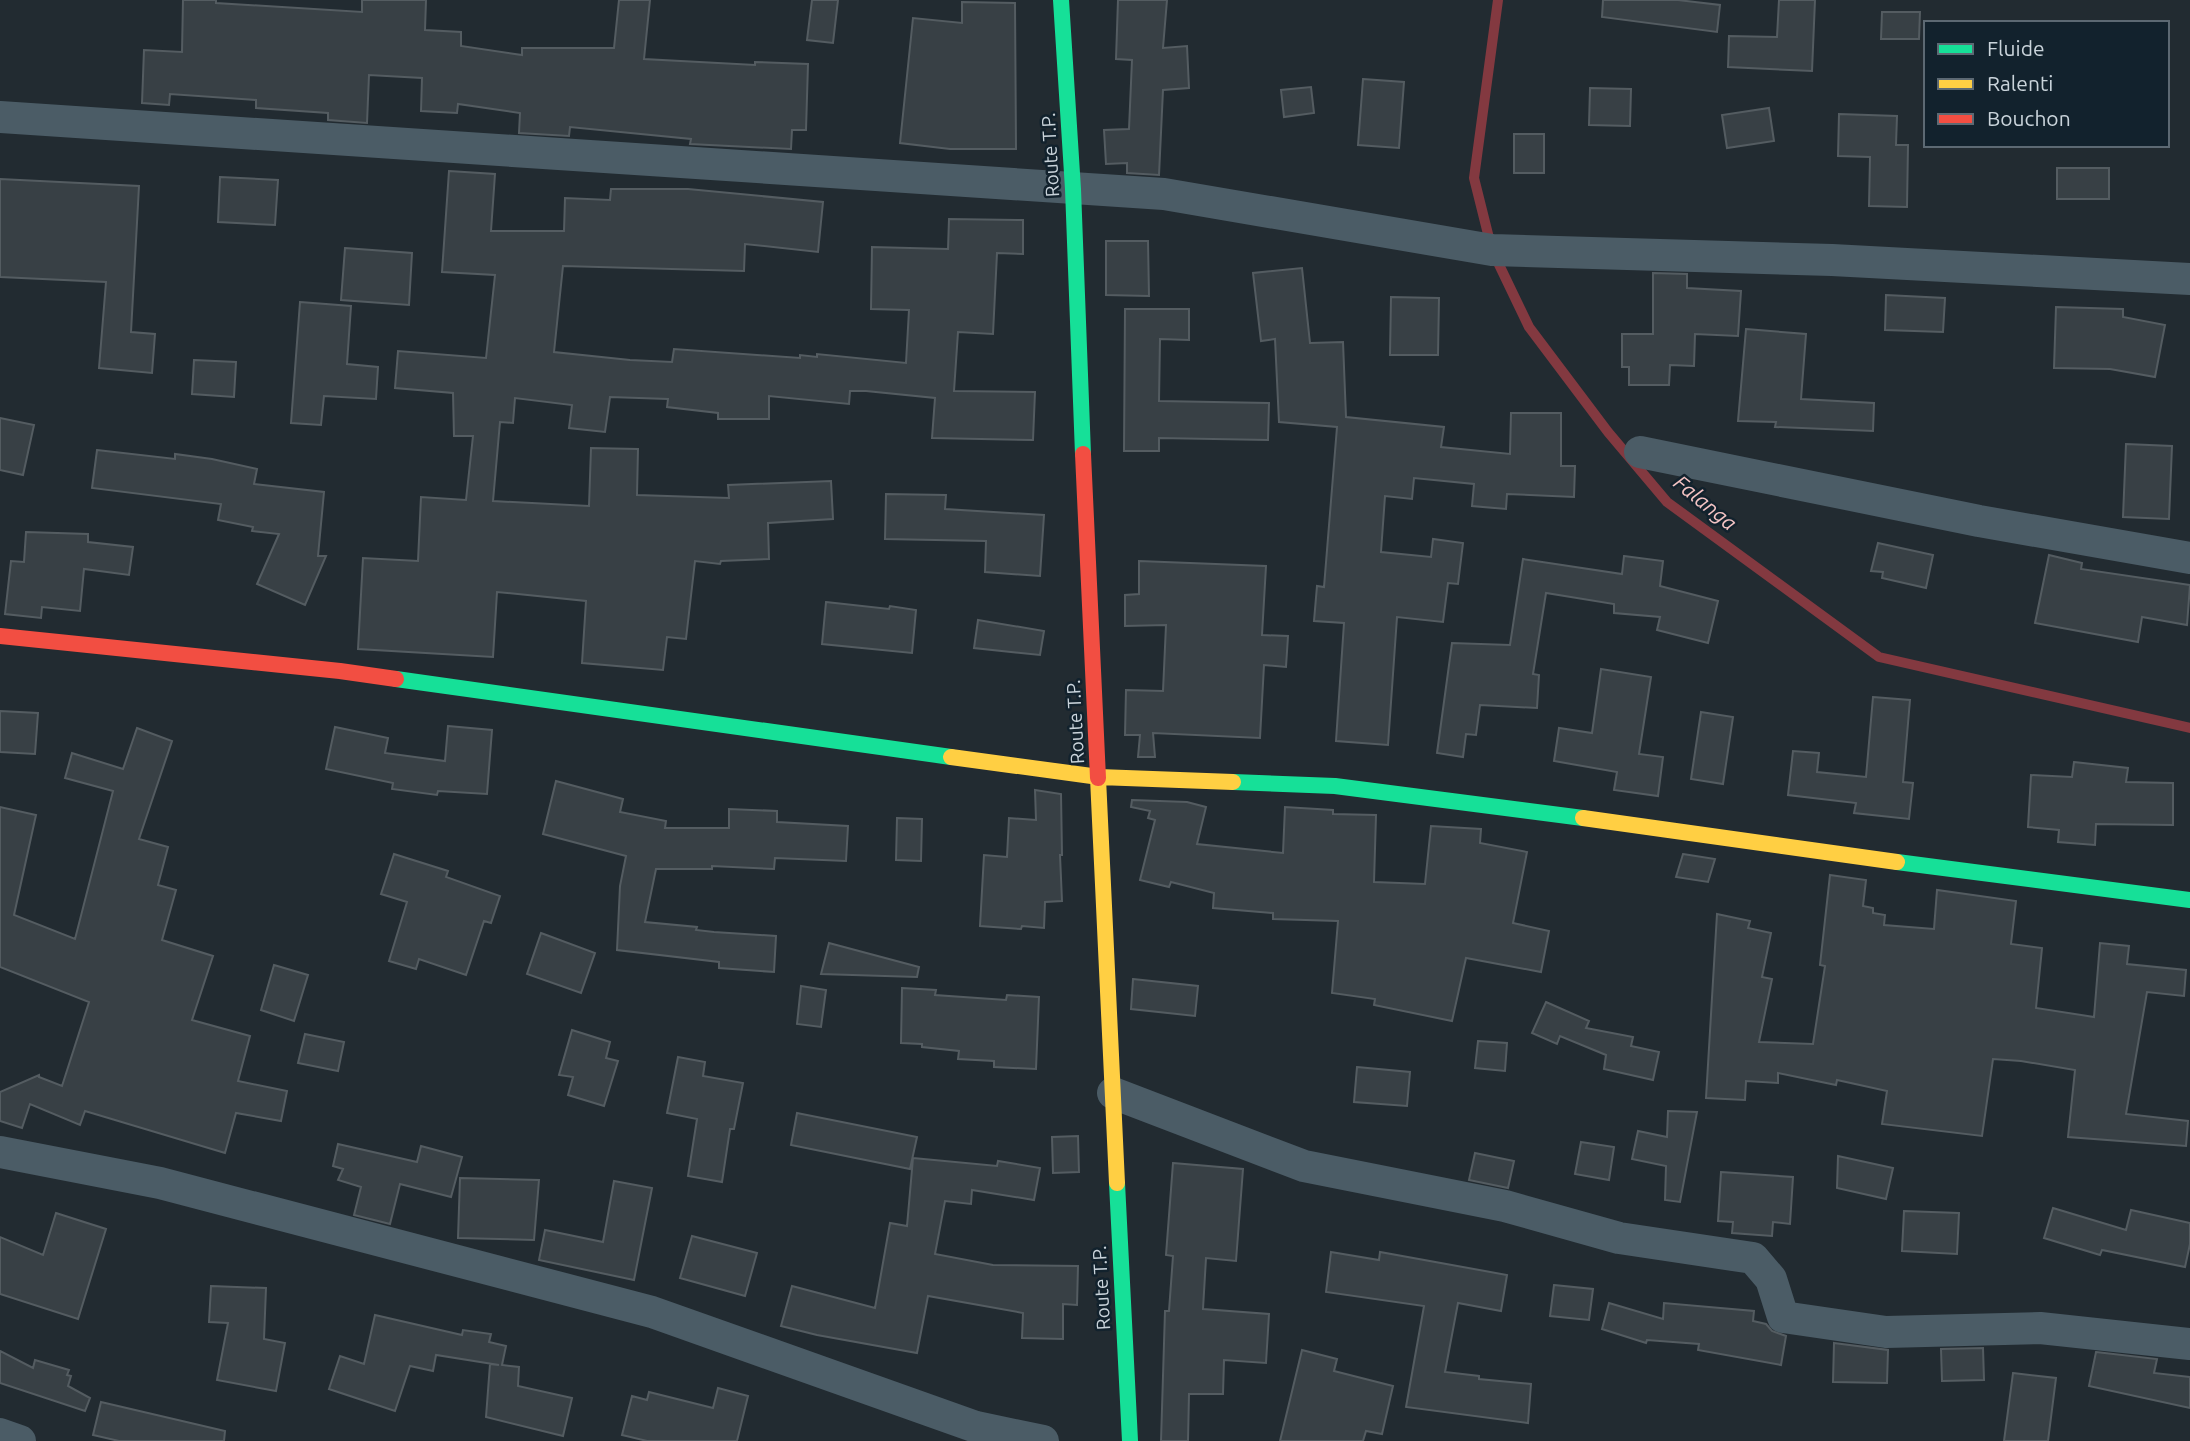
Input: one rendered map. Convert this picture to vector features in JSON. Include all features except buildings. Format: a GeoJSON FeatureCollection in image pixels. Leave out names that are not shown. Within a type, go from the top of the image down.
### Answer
{"type":"FeatureCollection","features":[{"type":"Feature","properties":{"kind":"street","name":"Route T.P."},"geometry":{"type":"LineString","coordinates":[[1061,0],[1073,189],[1084,495],[1130,1441]]}},
{"type":"Feature","properties":{"kind":"street"},"geometry":{"type":"LineString","coordinates":[[0,117],[1164,194],[1492,250],[1832,260],[2190,279]]}},
{"type":"Feature","properties":{"kind":"street"},"geometry":{"type":"LineString","coordinates":[[1640,452],[1979,521],[2190,558]]}},
{"type":"Feature","properties":{"kind":"street"},"geometry":{"type":"LineString","coordinates":[[0,636],[340,671],[1099,777],[1335,786],[2190,900]]}},
{"type":"Feature","properties":{"kind":"street"},"geometry":{"type":"LineString","coordinates":[[1113,1093],[1304,1166],[1505,1206],[1619,1238],[1753,1258],[1772,1279],[1783,1317],[1886,1332],[2040,1328],[2190,1344]]}},
{"type":"Feature","properties":{"kind":"street"},"geometry":{"type":"LineString","coordinates":[[0,1152],[160,1183],[652,1312],[976,1427],[1043,1441]]}},
{"type":"Feature","properties":{"kind":"street"},"geometry":{"type":"LineString","coordinates":[[0,1434],[20,1441]]}},
{"type":"Feature","properties":{"kind":"waterway","name":"Falanga"},"geometry":{"type":"LineString","coordinates":[[1498,0],[1474,178],[1492,250],[1529,327],[1608,432],[1667,502],[1879,657],[2190,728]]}},
{"type":"Feature","properties":{"kind":"traffic: fast"},"geometry":{"type":"LineString","coordinates":[[1061,0],[1073,189],[1083,454]]}},
{"type":"Feature","properties":{"kind":"traffic: fast"},"geometry":{"type":"LineString","coordinates":[[396,679],[951,757]]}},
{"type":"Feature","properties":{"kind":"traffic: fast"},"geometry":{"type":"LineString","coordinates":[[1233,782],[1335,786],[1583,818]]}},
{"type":"Feature","properties":{"kind":"traffic: fast"},"geometry":{"type":"LineString","coordinates":[[1897,862],[2190,900]]}},
{"type":"Feature","properties":{"kind":"traffic: fast"},"geometry":{"type":"LineString","coordinates":[[1117,1183],[1130,1441]]}},
{"type":"Feature","properties":{"kind":"traffic: slow"},"geometry":{"type":"LineString","coordinates":[[951,757],[1099,777],[1233,782]]}},
{"type":"Feature","properties":{"kind":"traffic: slow"},"geometry":{"type":"LineString","coordinates":[[1098,778],[1117,1183]]}},
{"type":"Feature","properties":{"kind":"traffic: slow"},"geometry":{"type":"LineString","coordinates":[[1583,818],[1897,862]]}},
{"type":"Feature","properties":{"kind":"traffic: jam"},"geometry":{"type":"LineString","coordinates":[[1083,454],[1098,778]]}},
{"type":"Feature","properties":{"kind":"traffic: jam"},"geometry":{"type":"LineString","coordinates":[[0,636],[396,679]]}}]}
